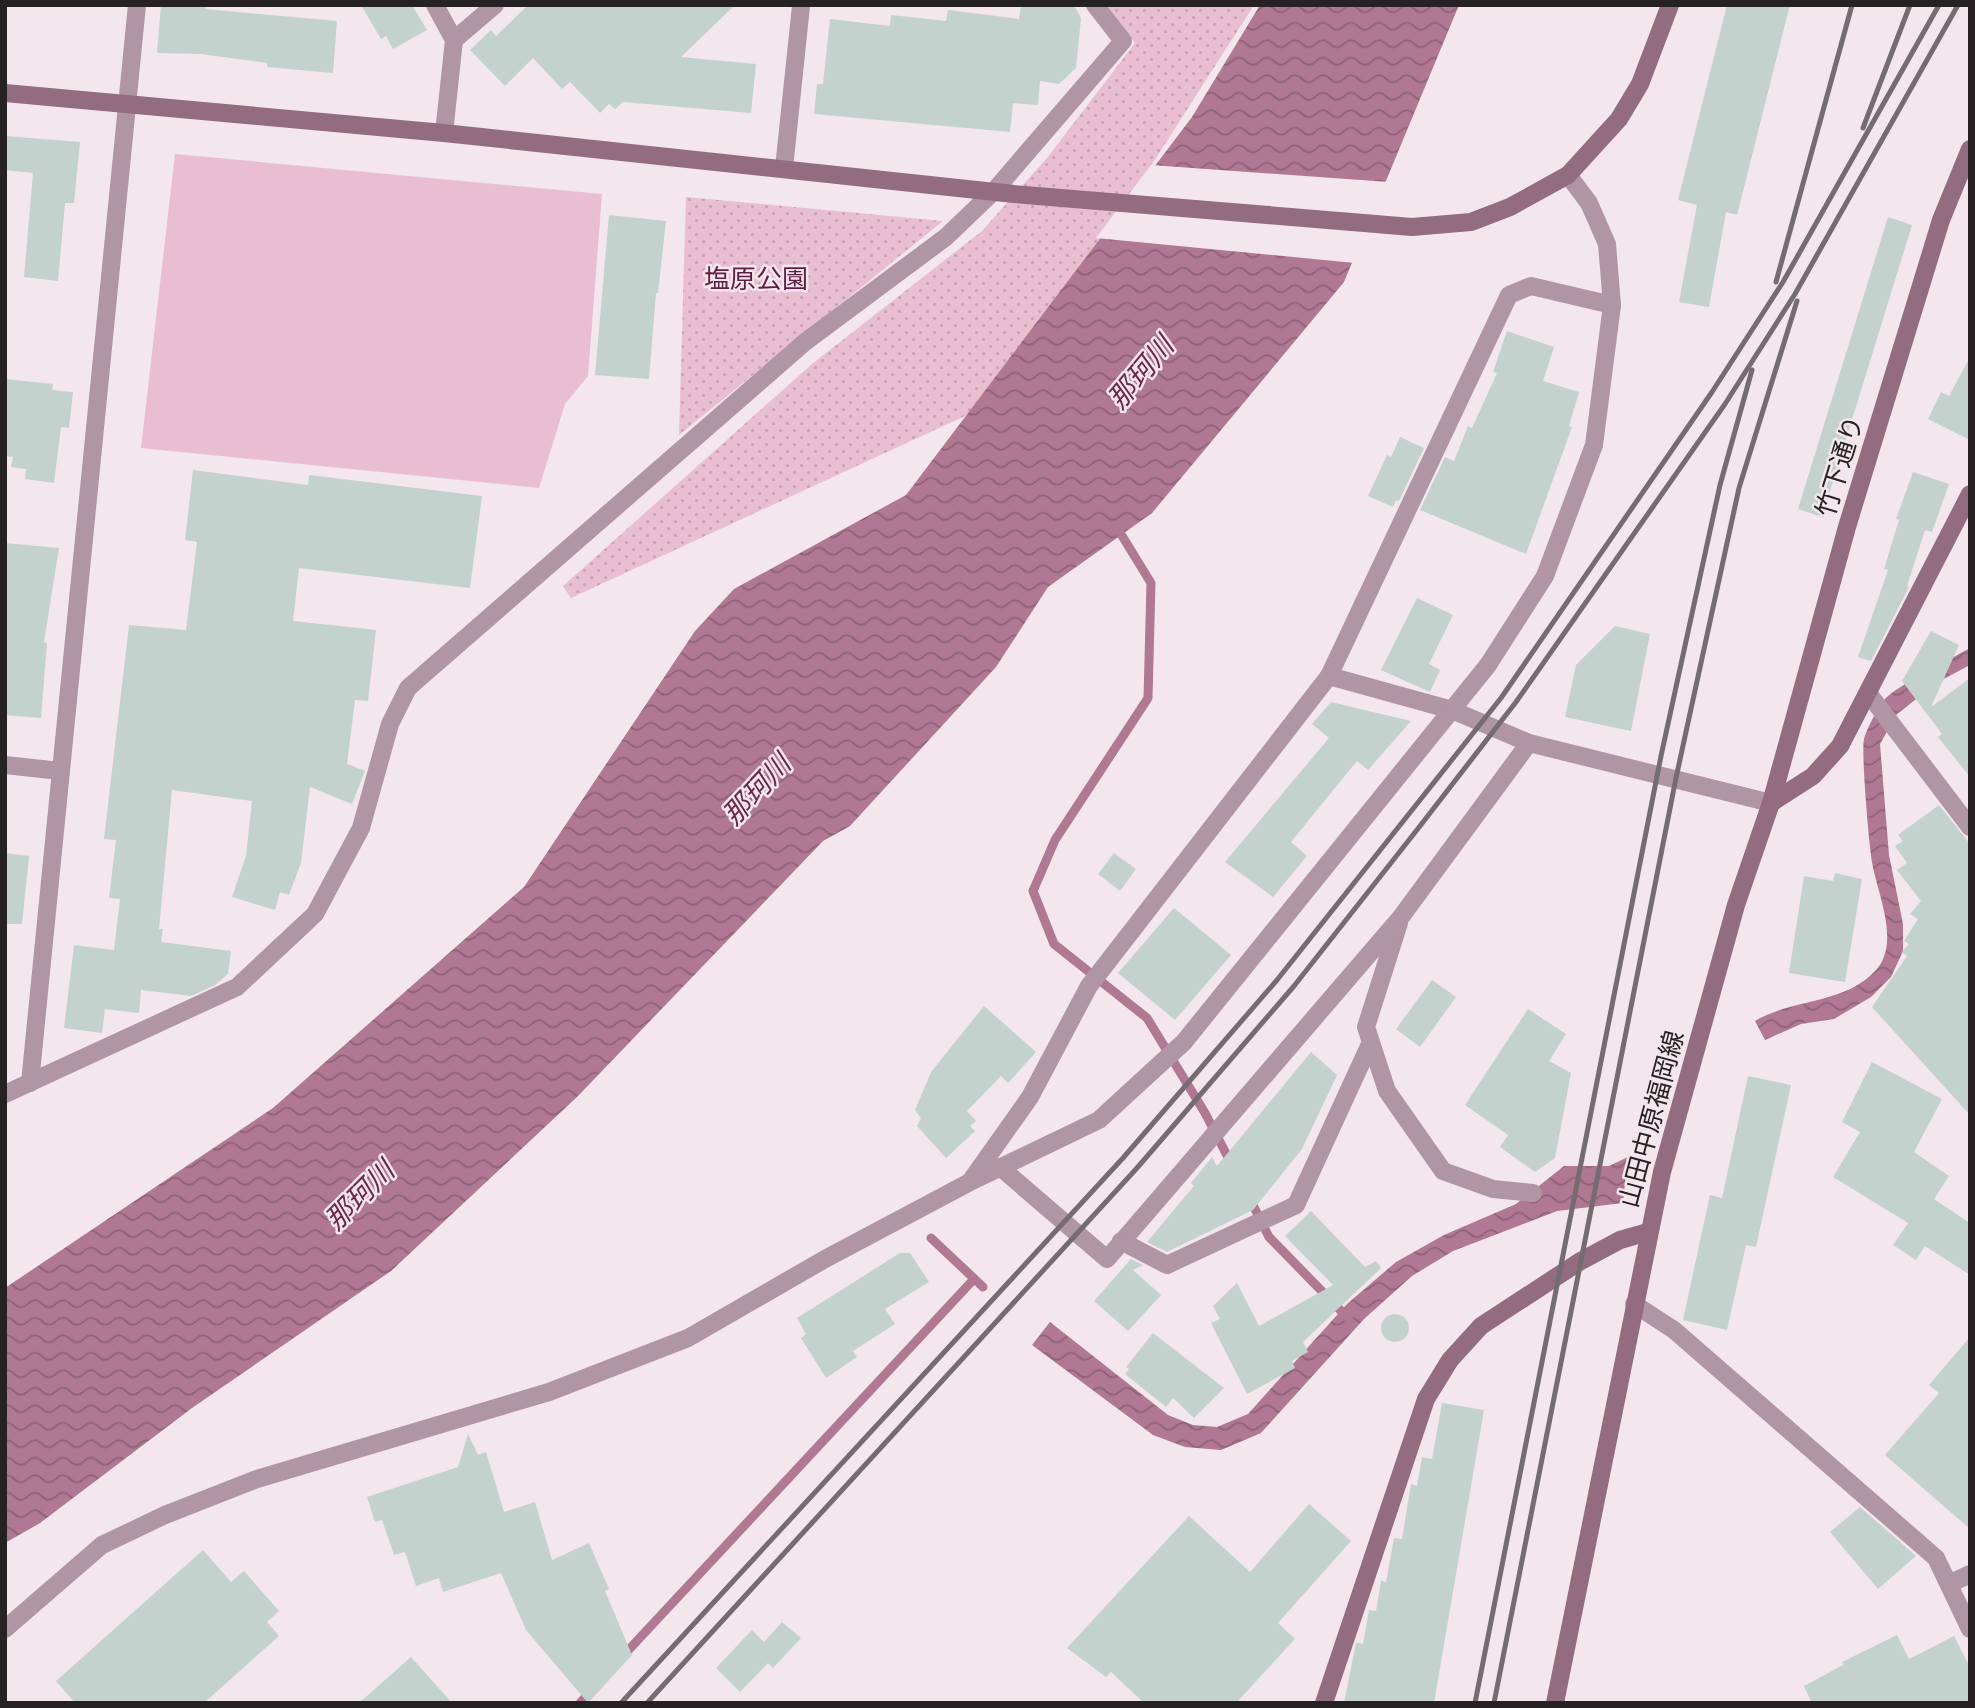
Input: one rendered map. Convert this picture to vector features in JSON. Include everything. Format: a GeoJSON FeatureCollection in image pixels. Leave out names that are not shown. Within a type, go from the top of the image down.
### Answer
{"type":"FeatureCollection","features":[{"type":"Feature","properties":{"kind":"street"},"geometry":{"type":"LineString","coordinates":[[30,1083],[137,5]]}},
{"type":"Feature","properties":{"kind":"street"},"geometry":{"type":"LineString","coordinates":[[435,5],[454,40],[444,133]]}},
{"type":"Feature","properties":{"kind":"street"},"geometry":{"type":"LineString","coordinates":[[454,40],[495,5]]}},
{"type":"Feature","properties":{"kind":"street"},"geometry":{"type":"LineString","coordinates":[[793,5],[807,5]]}},
{"type":"Feature","properties":{"kind":"street"},"geometry":{"type":"LineString","coordinates":[[5,1094],[237,987],[315,914],[361,828],[390,724],[408,688],[805,342],[946,237],[994,191],[1123,41],[1095,5]]}},
{"type":"Feature","properties":{"kind":"street"},"geometry":{"type":"LineString","coordinates":[[5,93],[444,133],[1014,194],[1412,227],[1471,222],[1510,207],[1568,175],[1619,119],[1640,84],[1670,5]]}},
{"type":"Feature","properties":{"kind":"street"},"geometry":{"type":"LineString","coordinates":[[784,168],[801,6]]}},
{"type":"Feature","properties":{"kind":"street","name":"竹下通り"},"geometry":{"type":"LineString","coordinates":[[1770,803],[1851,513],[1941,220],[1970,149]]}},
{"type":"Feature","properties":{"kind":"street"},"geometry":{"type":"LineString","coordinates":[[5,1629],[102,1545],[165,1514],[270,1475],[549,1392],[688,1338],[825,1259],[970,1182],[1100,1120],[1184,1042],[1488,665],[1545,576],[1594,445],[1612,305],[1607,244],[1589,203],[1568,175]]}},
{"type":"Feature","properties":{"kind":"street"},"geometry":{"type":"LineString","coordinates":[[970,1182],[1030,1097],[1089,986],[1329,676],[1509,295],[1531,286],[1612,305]]}},
{"type":"Feature","properties":{"kind":"street"},"geometry":{"type":"LineString","coordinates":[[1329,676],[1452,710],[1529,743],[1770,803],[1813,776],[1840,746],[1970,494]]}},
{"type":"Feature","properties":{"kind":"street"},"geometry":{"type":"LineString","coordinates":[[1868,693],[1879,711],[1970,827]]}},
{"type":"Feature","properties":{"kind":"street"},"geometry":{"type":"LineString","coordinates":[[1000,1167],[1108,1259],[1401,917],[1529,743]]}},
{"type":"Feature","properties":{"kind":"street"},"geometry":{"type":"LineString","coordinates":[[5,765],[60,772]]}},
{"type":"Feature","properties":{"kind":"street","name":"山田中原福岡線"},"geometry":{"type":"LineString","coordinates":[[1324,1703],[1426,1399],[1450,1360],[1481,1326],[1535,1290],[1620,1240],[1648,1231],[1732,919],[1770,803]]}},
{"type":"Feature","properties":{"kind":"street"},"geometry":{"type":"LineString","coordinates":[[1401,917],[1366,1027],[1387,1091],[1443,1171],[1493,1189],[1533,1193]]}},
{"type":"Feature","properties":{"kind":"street"},"geometry":{"type":"LineString","coordinates":[[1121,1241],[1167,1265],[1296,1205],[1370,1044]]}},
{"type":"Feature","properties":{"kind":"street"},"geometry":{"type":"LineString","coordinates":[[1555,1703],[1648,1231]]}},
{"type":"Feature","properties":{"kind":"street"},"geometry":{"type":"LineString","coordinates":[[1634,1304],[1674,1330],[1936,1558],[1970,1629]]}},
{"type":"Feature","properties":{"kind":"street"},"geometry":{"type":"LineString","coordinates":[[1949,1584],[1970,1574]]}},
{"type":"Feature","properties":{"kind":"green space"},"geometry":{"type":"Polygon","coordinates":[[[1104,5],[1254,5],[1149,169],[978,410],[571,598],[563,586],[812,364],[982,231],[1047,158],[1135,43],[1104,5]]]}},
{"type":"Feature","properties":{"kind":"green space"},"geometry":{"type":"Polygon","coordinates":[[[175,154],[602,194],[588,376],[565,404],[539,488],[141,448],[175,154]]]}},
{"type":"Feature","properties":{"kind":"green space","name":"塩原公園"},"geometry":{"type":"Polygon","coordinates":[[[686,197],[943,221],[679,435],[686,197]]]}},
{"type":"Feature","properties":{"kind":"water","name":"那珂川"},"geometry":{"type":"Polygon","coordinates":[[[1260,5],[1459,5],[1344,282],[1152,513],[1048,587],[996,667],[850,826],[823,841],[577,1097],[391,1271],[192,1408],[40,1523],[5,1543],[5,1288],[273,1108],[524,887],[695,631],[734,589],[906,495],[1192,117],[1260,5]]]}},
{"type":"Feature","properties":{"kind":"water"},"geometry":{"type":"Polygon","coordinates":[[[1970,648],[1970,665],[1938,682],[1897,714],[1880,744],[1889,855],[1903,924],[1903,951],[1891,977],[1871,997],[1834,1019],[1801,1024],[1765,1040],[1755,1021],[1785,1008],[1849,990],[1876,970],[1883,959],[1887,932],[1871,852],[1864,779],[1864,739],[1878,709],[1889,695],[1970,648]]]}},
{"type":"Feature","properties":{"kind":"water"},"geometry":{"type":"Polygon","coordinates":[[[1628,1157],[1623,1203],[1557,1211],[1453,1251],[1412,1276],[1364,1319],[1261,1433],[1221,1450],[1185,1447],[1153,1435],[1032,1345],[1050,1322],[1168,1415],[1193,1425],[1217,1427],[1248,1414],[1347,1304],[1396,1262],[1444,1235],[1516,1204],[1564,1166],[1609,1166],[1628,1157]]]}},
{"type":"Feature","properties":{"kind":"pier"},"geometry":{"type":"Polygon","coordinates":[[[1151,165],[1389,182],[1355,263],[1096,238],[1151,165]]]}},
{"type":"Feature","properties":{"kind":"building"},"geometry":{"type":"Polygon","coordinates":[[[161,5],[205,6],[205,9],[337,21],[333,73],[267,67],[267,63],[201,54],[157,53],[161,5]]]}},
{"type":"Feature","properties":{"kind":"building"},"geometry":{"type":"Polygon","coordinates":[[[361,5],[412,5],[427,30],[393,49],[386,36],[381,39],[361,5]]]}},
{"type":"Feature","properties":{"kind":"building"},"geometry":{"type":"Polygon","coordinates":[[[528,5],[735,5],[681,57],[756,64],[751,113],[623,102],[615,109],[609,104],[600,113],[570,82],[562,89],[533,58],[505,86],[470,50],[491,30],[496,36],[528,5]]]}},
{"type":"Feature","properties":{"kind":"building"},"geometry":{"type":"Polygon","coordinates":[[[1021,5],[1075,7],[1081,18],[1076,68],[1059,84],[1040,81],[1038,105],[1013,103],[1010,132],[814,114],[817,84],[823,84],[830,19],[890,26],[891,15],[946,21],[948,10],[1019,19],[1021,5]]]}},
{"type":"Feature","properties":{"kind":"building"},"geometry":{"type":"Polygon","coordinates":[[[1727,5],[1790,5],[1737,215],[1726,212],[1709,307],[1679,302],[1697,205],[1678,200],[1727,5]]]}},
{"type":"Feature","properties":{"kind":"building"},"geometry":{"type":"Polygon","coordinates":[[[5,136],[80,142],[74,203],[65,203],[58,281],[24,277],[33,173],[5,170],[5,136]]]}},
{"type":"Feature","properties":{"kind":"building"},"geometry":{"type":"Polygon","coordinates":[[[609,215],[666,221],[656,293],[649,379],[595,375],[609,215]]]}},
{"type":"Feature","properties":{"kind":"building"},"geometry":{"type":"Polygon","coordinates":[[[1888,217],[1912,225],[1822,517],[1798,509],[1888,217]]]}},
{"type":"Feature","properties":{"kind":"building"},"geometry":{"type":"Polygon","coordinates":[[[1507,331],[1554,347],[1543,381],[1579,392],[1569,426],[1572,427],[1526,554],[1420,510],[1445,457],[1454,461],[1468,426],[1472,428],[1497,373],[1493,372],[1507,331]]]}},
{"type":"Feature","properties":{"kind":"building"},"geometry":{"type":"Polygon","coordinates":[[[1970,357],[1970,440],[1928,419],[1941,392],[1949,396],[1970,357]]]}},
{"type":"Feature","properties":{"kind":"building"},"geometry":{"type":"Polygon","coordinates":[[[5,379],[53,384],[52,390],[73,392],[69,428],[61,427],[54,483],[25,479],[26,469],[11,467],[13,457],[5,456],[5,379]]]}},
{"type":"Feature","properties":{"kind":"building"},"geometry":{"type":"Polygon","coordinates":[[[1400,437],[1424,448],[1399,501],[1396,500],[1393,507],[1368,496],[1387,455],[1391,457],[1400,437]]]}},
{"type":"Feature","properties":{"kind":"building"},"geometry":{"type":"Polygon","coordinates":[[[193,470],[308,485],[309,475],[482,496],[470,588],[299,568],[293,621],[376,630],[368,701],[355,700],[347,764],[365,771],[352,804],[310,787],[301,863],[289,895],[280,892],[275,910],[232,897],[246,856],[252,801],[172,790],[159,929],[163,929],[161,942],[231,951],[228,974],[215,985],[191,996],[141,990],[139,1013],[105,1009],[102,1033],[64,1028],[74,945],[114,950],[120,899],[109,898],[116,840],[104,839],[129,625],[186,630],[197,542],[185,540],[193,470]]]}},
{"type":"Feature","properties":{"kind":"building"},"geometry":{"type":"Polygon","coordinates":[[[1913,472],[1949,484],[1932,532],[1925,530],[1907,586],[1909,587],[1871,661],[1858,657],[1888,570],[1884,569],[1899,520],[1896,519],[1913,472]]]}},
{"type":"Feature","properties":{"kind":"building"},"geometry":{"type":"Polygon","coordinates":[[[5,543],[59,548],[44,642],[47,643],[41,718],[5,715],[5,543]]]}},
{"type":"Feature","properties":{"kind":"building"},"geometry":{"type":"Polygon","coordinates":[[[1417,598],[1453,615],[1429,664],[1440,670],[1430,692],[1381,670],[1417,598]]]}},
{"type":"Feature","properties":{"kind":"building"},"geometry":{"type":"Polygon","coordinates":[[[1615,626],[1650,634],[1631,731],[1565,717],[1576,665],[1615,626]]]}},
{"type":"Feature","properties":{"kind":"building"},"geometry":{"type":"Polygon","coordinates":[[[1931,631],[1959,645],[1931,707],[1970,678],[1970,777],[1938,737],[1942,734],[1902,681],[1931,631]]]}},
{"type":"Feature","properties":{"kind":"building"},"geometry":{"type":"Polygon","coordinates":[[[1331,702],[1411,721],[1368,770],[1357,761],[1291,842],[1307,856],[1273,897],[1225,862],[1329,738],[1312,724],[1331,702]]]}},
{"type":"Feature","properties":{"kind":"building"},"geometry":{"type":"Polygon","coordinates":[[[1939,805],[1970,844],[1970,1115],[1872,1007],[1907,956],[1902,952],[1909,944],[1904,941],[1918,919],[1910,914],[1921,901],[1897,870],[1907,863],[1895,846],[1903,841],[1898,835],[1939,805]]]}},
{"type":"Feature","properties":{"kind":"building"},"geometry":{"type":"Polygon","coordinates":[[[5,853],[29,856],[22,924],[5,924],[5,853]]]}},
{"type":"Feature","properties":{"kind":"building"},"geometry":{"type":"Polygon","coordinates":[[[1114,853],[1136,869],[1120,891],[1098,874],[1114,853]]]}},
{"type":"Feature","properties":{"kind":"building"},"geometry":{"type":"Polygon","coordinates":[[[1835,873],[1862,879],[1845,982],[1789,973],[1804,876],[1833,881],[1835,873]]]}},
{"type":"Feature","properties":{"kind":"building"},"geometry":{"type":"Polygon","coordinates":[[[1174,908],[1231,955],[1175,1020],[1118,973],[1174,908]]]}},
{"type":"Feature","properties":{"kind":"building"},"geometry":{"type":"Polygon","coordinates":[[[1432,980],[1456,997],[1420,1047],[1396,1029],[1432,980]]]}},
{"type":"Feature","properties":{"kind":"building"},"geometry":{"type":"Polygon","coordinates":[[[984,1006],[1036,1052],[1008,1083],[1001,1076],[967,1111],[976,1121],[970,1126],[975,1131],[946,1158],[917,1126],[921,1118],[915,1110],[931,1072],[984,1006]]]}},
{"type":"Feature","properties":{"kind":"building"},"geometry":{"type":"Polygon","coordinates":[[[1528,1009],[1566,1034],[1549,1061],[1571,1073],[1555,1158],[1535,1172],[1500,1147],[1508,1135],[1465,1105],[1528,1009]]]}},
{"type":"Feature","properties":{"kind":"building"},"geometry":{"type":"Polygon","coordinates":[[[1311,1052],[1337,1075],[1302,1149],[1253,1210],[1167,1252],[1147,1242],[1194,1186],[1191,1183],[1212,1157],[1217,1166],[1311,1052]]]}},
{"type":"Feature","properties":{"kind":"building"},"geometry":{"type":"Polygon","coordinates":[[[1872,1062],[1942,1099],[1914,1152],[1949,1176],[1934,1199],[1970,1223],[1970,1275],[1925,1246],[1916,1260],[1893,1245],[1908,1223],[1833,1177],[1860,1132],[1842,1122],[1872,1062]]]}},
{"type":"Feature","properties":{"kind":"building"},"geometry":{"type":"Polygon","coordinates":[[[1748,1076],[1791,1085],[1756,1247],[1746,1245],[1727,1330],[1683,1320],[1710,1195],[1722,1198],[1748,1076]]]}},
{"type":"Feature","properties":{"kind":"building"},"geometry":{"type":"Polygon","coordinates":[[[1311,1211],[1365,1267],[1376,1261],[1381,1268],[1303,1342],[1308,1352],[1292,1361],[1295,1368],[1247,1394],[1211,1323],[1220,1319],[1213,1306],[1237,1283],[1259,1326],[1333,1285],[1285,1236],[1311,1211]]]}},
{"type":"Feature","properties":{"kind":"building"},"geometry":{"type":"Polygon","coordinates":[[[900,1253],[910,1253],[929,1282],[885,1309],[895,1324],[853,1351],[857,1357],[826,1378],[801,1338],[806,1334],[797,1318],[900,1253]]]}},
{"type":"Feature","properties":{"kind":"building"},"geometry":{"type":"Polygon","coordinates":[[[1131,1259],[1143,1265],[1133,1270],[1161,1295],[1128,1331],[1094,1301],[1131,1259]]]}},
{"type":"Feature","properties":{"kind":"building"},"geometry":{"type":"Polygon","coordinates":[[[1395,1314],[1405,1318],[1409,1328],[1405,1338],[1395,1342],[1385,1338],[1381,1328],[1385,1318],[1395,1314]]]}},
{"type":"Feature","properties":{"kind":"building"},"geometry":{"type":"Polygon","coordinates":[[[1153,1333],[1224,1388],[1194,1418],[1173,1398],[1166,1407],[1125,1374],[1129,1369],[1126,1367],[1153,1333]]]}},
{"type":"Feature","properties":{"kind":"building"},"geometry":{"type":"Polygon","coordinates":[[[1970,1337],[1970,1529],[1885,1455],[1939,1393],[1929,1385],[1970,1337]]]}},
{"type":"Feature","properties":{"kind":"building"},"geometry":{"type":"Polygon","coordinates":[[[1442,1403],[1484,1410],[1434,1703],[1344,1703],[1356,1643],[1363,1644],[1369,1610],[1376,1611],[1381,1581],[1386,1582],[1394,1538],[1402,1539],[1411,1484],[1417,1486],[1422,1457],[1432,1459],[1442,1403]]]}},
{"type":"Feature","properties":{"kind":"building"},"geometry":{"type":"Polygon","coordinates":[[[468,1434],[478,1455],[486,1452],[504,1512],[535,1502],[552,1560],[589,1543],[609,1589],[605,1591],[632,1655],[588,1703],[526,1630],[501,1573],[443,1592],[439,1578],[416,1586],[405,1552],[394,1555],[382,1520],[375,1522],[367,1497],[458,1467],[468,1434]]]}},
{"type":"Feature","properties":{"kind":"building"},"geometry":{"type":"Polygon","coordinates":[[[1309,1504],[1351,1541],[1278,1623],[1295,1639],[1236,1703],[1144,1703],[1111,1672],[1106,1677],[1067,1648],[1189,1516],[1250,1572],[1309,1504]]]}},
{"type":"Feature","properties":{"kind":"building"},"geometry":{"type":"Polygon","coordinates":[[[1860,1507],[1916,1556],[1878,1589],[1830,1532],[1860,1507]]]}},
{"type":"Feature","properties":{"kind":"building"},"geometry":{"type":"Polygon","coordinates":[[[203,1550],[231,1582],[244,1571],[279,1611],[267,1622],[279,1636],[204,1703],[75,1703],[56,1681],[203,1550]]]}},
{"type":"Feature","properties":{"kind":"building"},"geometry":{"type":"Polygon","coordinates":[[[782,1622],[801,1638],[773,1668],[768,1663],[740,1692],[716,1668],[752,1630],[764,1642],[782,1622]]]}},
{"type":"Feature","properties":{"kind":"building"},"geometry":{"type":"Polygon","coordinates":[[[1897,1635],[1909,1659],[1954,1636],[1970,1667],[1970,1703],[1812,1703],[1804,1686],[1843,1665],[1842,1662],[1897,1635]]]}},
{"type":"Feature","properties":{"kind":"building"},"geometry":{"type":"Polygon","coordinates":[[[411,1657],[452,1703],[359,1703],[411,1657]]]}},
{"type":"Feature","properties":{"kind":"waterway"},"geometry":{"type":"LineString","coordinates":[[1116,526],[1151,583],[1148,698],[1055,840],[1033,891],[1054,944],[1147,1018],[1205,1113],[1232,1165]]}},
{"type":"Feature","properties":{"kind":"waterway"},"geometry":{"type":"LineString","coordinates":[[1250,1199],[1269,1237],[1349,1319]]}},
{"type":"Feature","properties":{"kind":"waterway"},"geometry":{"type":"LineString","coordinates":[[931,1238],[983,1287]]}},
{"type":"Feature","properties":{"kind":"waterway"},"geometry":{"type":"LineString","coordinates":[[622,1657],[974,1279]]}},
{"type":"Feature","properties":{"kind":"waterway"},"geometry":{"type":"LineString","coordinates":[[580,1703],[591,1691]]}},
{"type":"Feature","properties":{"kind":"railway"},"geometry":{"type":"LineString","coordinates":[[1776,282],[1852,5]]}},
{"type":"Feature","properties":{"kind":"railway"},"geometry":{"type":"LineString","coordinates":[[1863,128],[1910,5]]}},
{"type":"Feature","properties":{"kind":"railway"},"geometry":{"type":"LineString","coordinates":[[621,1703],[1123,1158],[1277,980],[1501,698],[1712,392],[1783,282],[1939,5]]}},
{"type":"Feature","properties":{"kind":"railway"},"geometry":{"type":"LineString","coordinates":[[647,1703],[1137,1168],[1294,986],[1516,702],[1725,404],[1795,294],[1958,5]]}},
{"type":"Feature","properties":{"kind":"railway"},"geometry":{"type":"LineString","coordinates":[[1494,1703],[1676,778],[1739,488],[1797,301]]}},
{"type":"Feature","properties":{"kind":"railway"},"geometry":{"type":"LineString","coordinates":[[1475,1703],[1661,756],[1720,485],[1752,370]]}}]}
